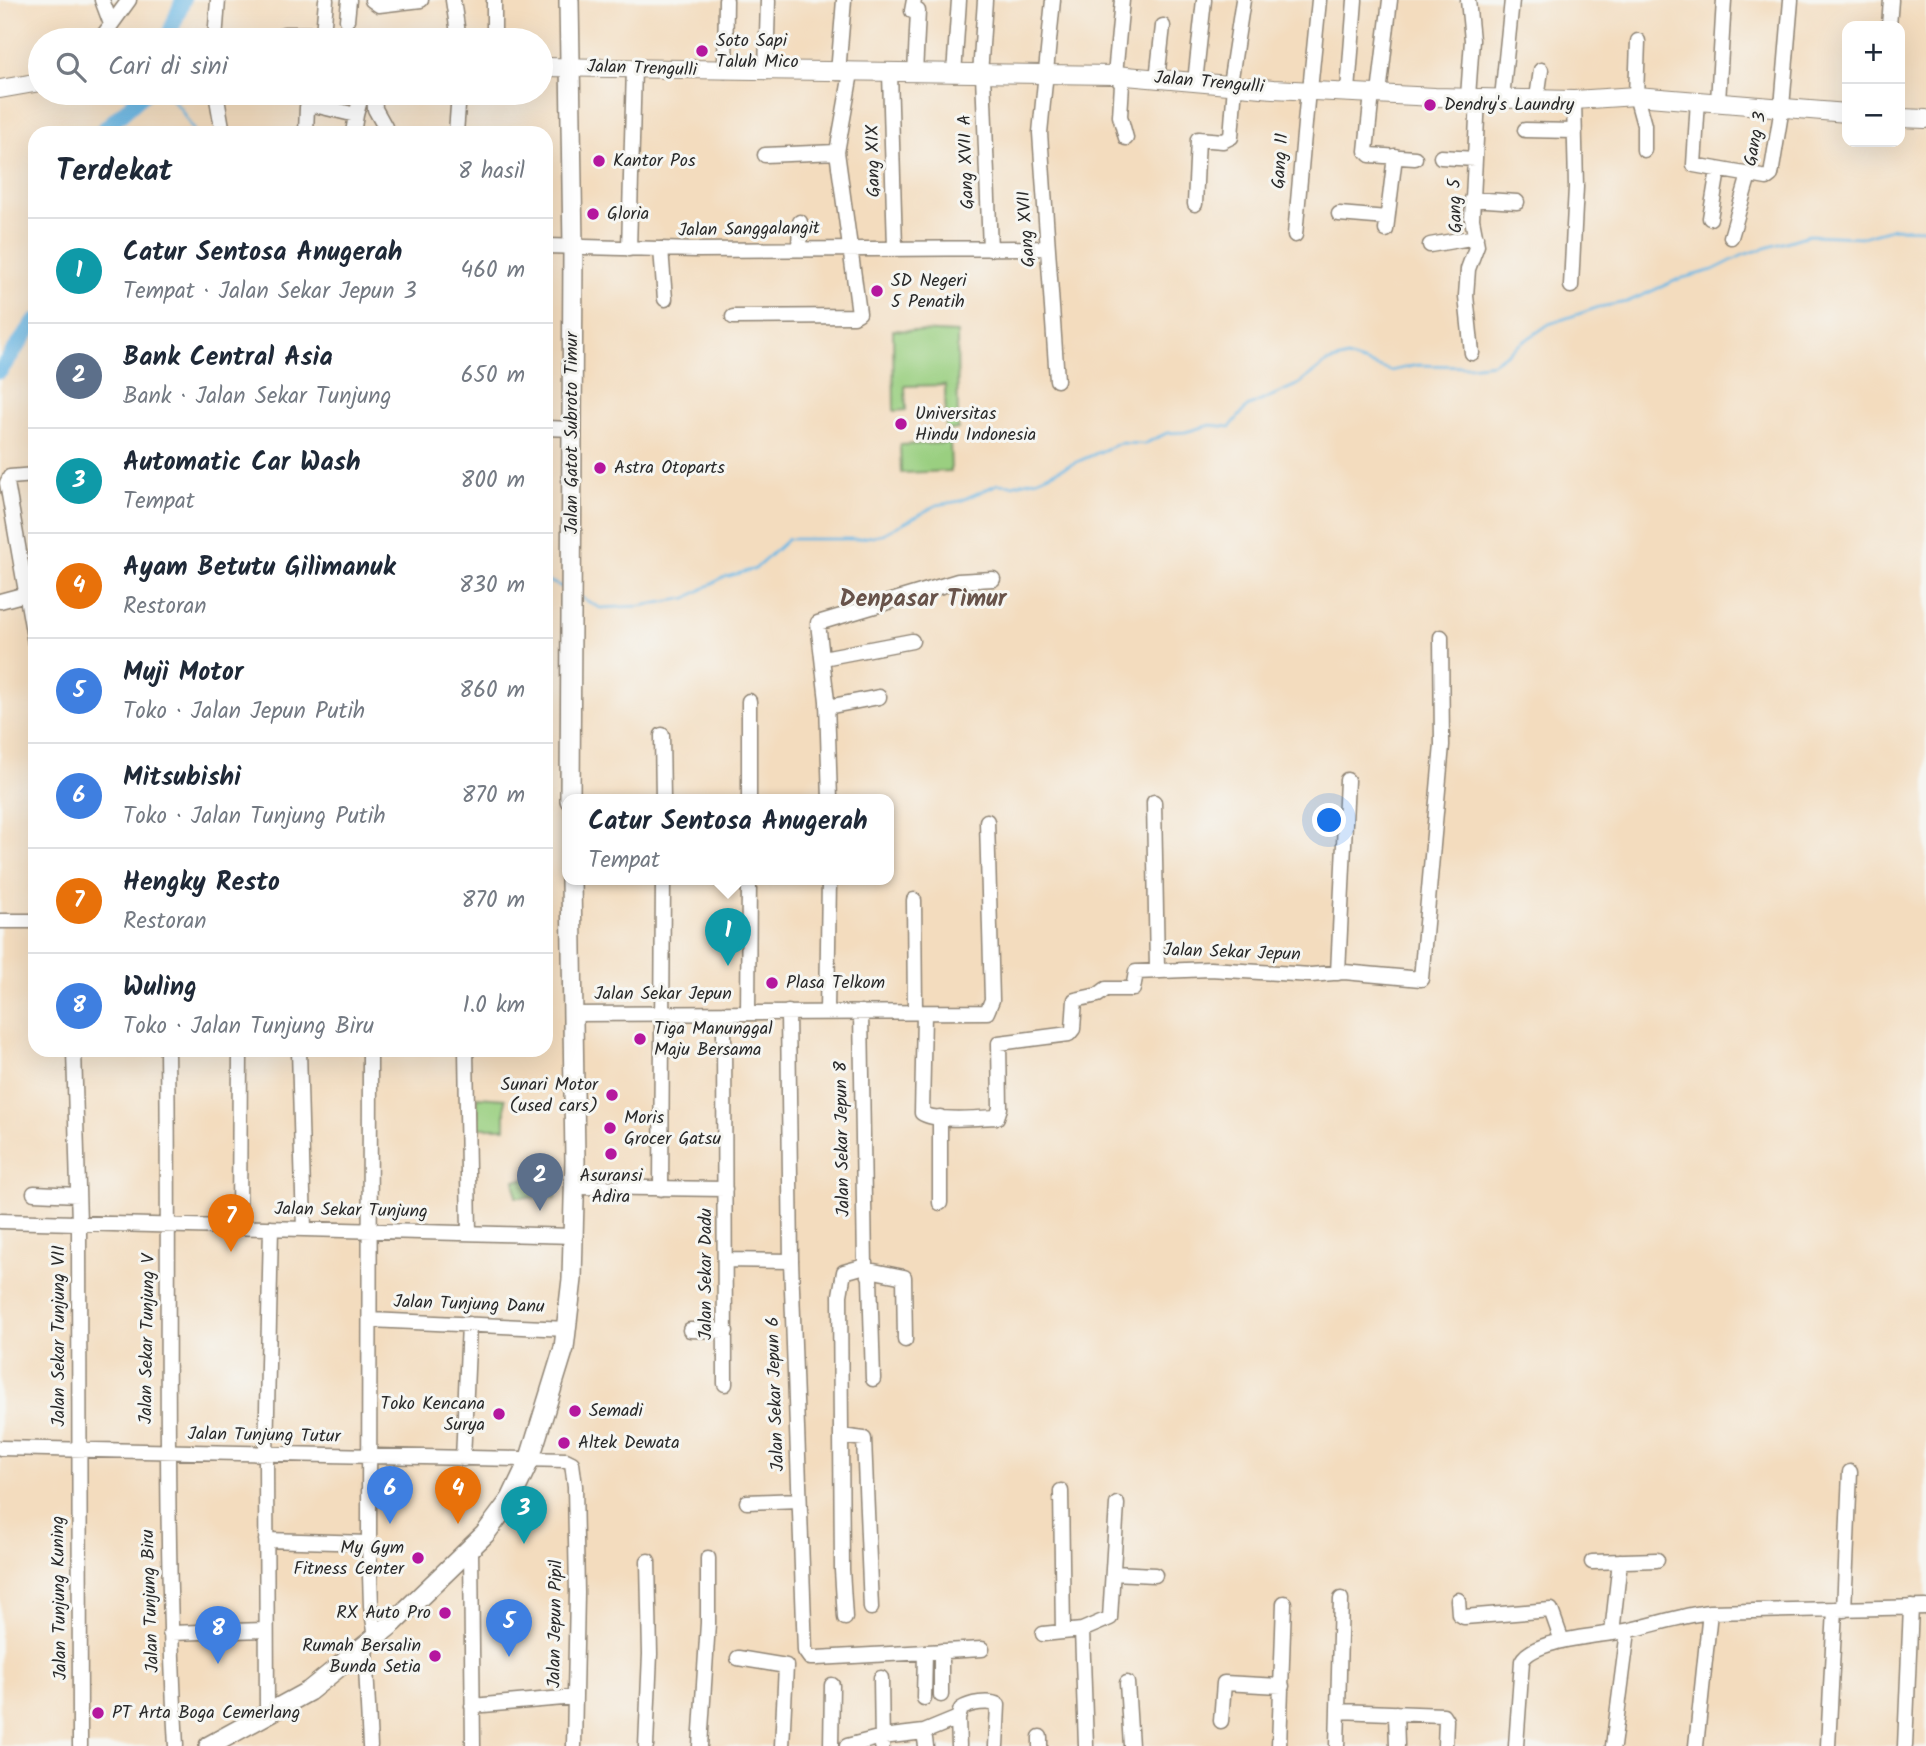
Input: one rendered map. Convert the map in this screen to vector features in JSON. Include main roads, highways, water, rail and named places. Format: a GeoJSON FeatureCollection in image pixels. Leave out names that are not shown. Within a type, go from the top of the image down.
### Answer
{"type":"FeatureCollection","features":[{"type":"Feature","properties":{"kind":"highway","name":"Jalan Gatot Subroto Timur"},"geometry":{"type":"LineString","coordinates":[[569,0],[572,429],[570,794]]}},
{"type":"Feature","properties":{"kind":"highway"},"geometry":{"type":"LineString","coordinates":[[209,1746],[309,1691],[371,1642],[471,1550],[498,1519],[529,1461],[549,1402],[567,1329],[574,1236],[571,885]]}},
{"type":"Feature","properties":{"kind":"main road","name":"Jalan Trengulli"},"geometry":{"type":"LineString","coordinates":[[553,67],[766,72],[1115,75],[1375,94],[1574,100],[1636,96],[1842,113]]}},
{"type":"Feature","properties":{"kind":"main road"},"geometry":{"type":"LineString","coordinates":[[0,89],[28,84]]}},
{"type":"Feature","properties":{"kind":"main road"},"geometry":{"type":"LineString","coordinates":[[1905,118],[1926,119]]}},
{"type":"Feature","properties":{"kind":"waterway"},"geometry":{"type":"LineString","coordinates":[[172,28],[183,0]]}},
{"type":"Feature","properties":{"kind":"waterway"},"geometry":{"type":"LineString","coordinates":[[108,126],[132,105]]}},
{"type":"Feature","properties":{"kind":"waterway"},"geometry":{"type":"LineString","coordinates":[[177,105],[191,126]]}},
{"type":"Feature","properties":{"kind":"waterway"},"geometry":{"type":"LineString","coordinates":[[580,597],[600,608],[640,606],[687,598],[722,578],[755,569],[788,539],[857,539],[883,534],[937,505],[960,501],[998,484],[1012,485],[1038,479],[1120,443],[1144,444],[1167,433],[1185,432],[1211,425],[1230,427],[1247,407],[1299,384],[1326,363],[1347,357],[1391,371],[1417,365],[1469,366],[1493,363],[1549,324],[1599,307],[1627,302],[1679,279],[1713,270],[1743,255],[1809,235],[1862,237],[1894,228],[1926,229]]}},
{"type":"Feature","properties":{"kind":"waterway"},"geometry":{"type":"LineString","coordinates":[[0,371],[28,331]]}},
{"type":"Feature","properties":{"kind":"waterway"},"geometry":{"type":"LineString","coordinates":[[553,583],[562,587]]}},
{"type":"Feature","properties":{"kind":"place","name":"Soto Sapi Taluh Mico"},"geometry":{"type":"Point","coordinates":[702,51]}},
{"type":"Feature","properties":{"kind":"place","name":"Dendry's Laundry"},"geometry":{"type":"Point","coordinates":[1430,105]}},
{"type":"Feature","properties":{"kind":"place","name":"Kantor Pos"},"geometry":{"type":"Point","coordinates":[599,161]}},
{"type":"Feature","properties":{"kind":"place","name":"Gloria"},"geometry":{"type":"Point","coordinates":[593,214]}},
{"type":"Feature","properties":{"kind":"place","name":"SD Negeri 5 Penatih"},"geometry":{"type":"Point","coordinates":[877,291]}},
{"type":"Feature","properties":{"kind":"place","name":"Universitas Hindu Indonesia"},"geometry":{"type":"Point","coordinates":[901,424]}},
{"type":"Feature","properties":{"kind":"place","name":"Astra Otoparts"},"geometry":{"type":"Point","coordinates":[600,468]}},
{"type":"Feature","properties":{"kind":"place","name":"Catur Sentosa Anugerah"},"geometry":{"type":"Point","coordinates":[728,966]}},
{"type":"Feature","properties":{"kind":"place","name":"Plasa Telkom"},"geometry":{"type":"Point","coordinates":[772,983]}},
{"type":"Feature","properties":{"kind":"place","name":"Tiga Manunggal Maju Bersama"},"geometry":{"type":"Point","coordinates":[640,1039]}},
{"type":"Feature","properties":{"kind":"place","name":"Sunari Motor (used cars)"},"geometry":{"type":"Point","coordinates":[612,1095]}},
{"type":"Feature","properties":{"kind":"place","name":"Moris Grocer Gatsu"},"geometry":{"type":"Point","coordinates":[610,1128]}},
{"type":"Feature","properties":{"kind":"place","name":"Asuransi Adira"},"geometry":{"type":"Point","coordinates":[611,1154]}},
{"type":"Feature","properties":{"kind":"place","name":"Bank Central Asia"},"geometry":{"type":"Point","coordinates":[540,1211]}},
{"type":"Feature","properties":{"kind":"place","name":"Hengky Resto"},"geometry":{"type":"Point","coordinates":[231,1252]}},
{"type":"Feature","properties":{"kind":"place","name":"Semadi"},"geometry":{"type":"Point","coordinates":[575,1411]}},
{"type":"Feature","properties":{"kind":"place","name":"Toko Kencana Surya"},"geometry":{"type":"Point","coordinates":[499,1414]}},
{"type":"Feature","properties":{"kind":"place","name":"Altek Dewata"},"geometry":{"type":"Point","coordinates":[564,1443]}},
{"type":"Feature","properties":{"kind":"place","name":"Mitsubishi"},"geometry":{"type":"Point","coordinates":[390,1524]}},
{"type":"Feature","properties":{"kind":"place","name":"Ayam Betutu Gilimanuk"},"geometry":{"type":"Point","coordinates":[458,1524]}},
{"type":"Feature","properties":{"kind":"place","name":"Automatic Car Wash"},"geometry":{"type":"Point","coordinates":[524,1544]}},
{"type":"Feature","properties":{"kind":"place","name":"My Gym Fitness Center"},"geometry":{"type":"Point","coordinates":[418,1558]}},
{"type":"Feature","properties":{"kind":"place","name":"RX Auto Pro"},"geometry":{"type":"Point","coordinates":[445,1613]}},
{"type":"Feature","properties":{"kind":"place","name":"Rumah Bersalin Bunda Setia"},"geometry":{"type":"Point","coordinates":[435,1656]}},
{"type":"Feature","properties":{"kind":"place","name":"Muji Motor"},"geometry":{"type":"Point","coordinates":[509,1657]}},
{"type":"Feature","properties":{"kind":"place","name":"Wuling"},"geometry":{"type":"Point","coordinates":[218,1664]}},
{"type":"Feature","properties":{"kind":"place","name":"PT Arta Boga Cemerlang"},"geometry":{"type":"Point","coordinates":[98,1713]}},
{"type":"Feature","properties":{"kind":"district","name":"Denpasar Timur"},"geometry":{"type":"Point","coordinates":[923,599]}}]}
